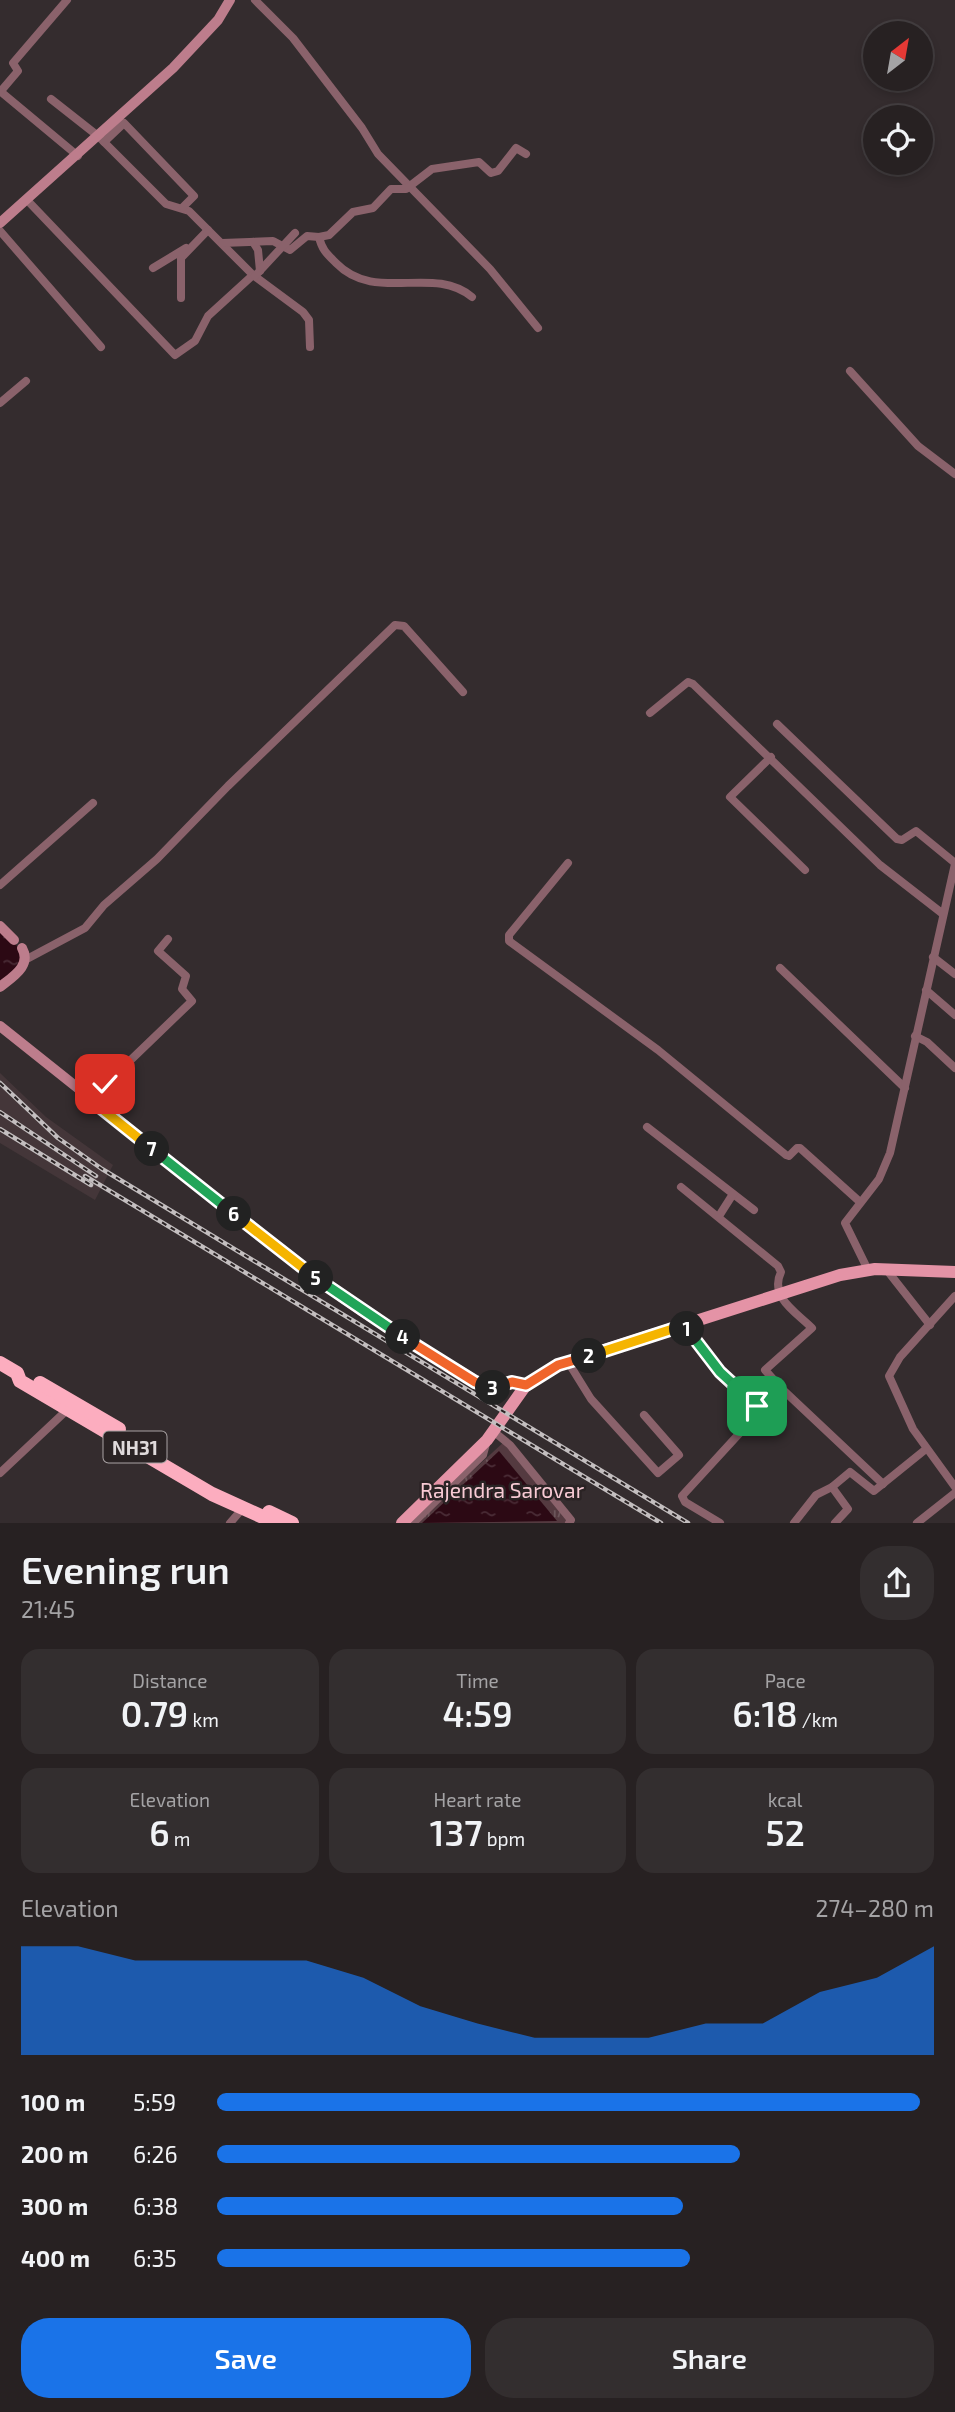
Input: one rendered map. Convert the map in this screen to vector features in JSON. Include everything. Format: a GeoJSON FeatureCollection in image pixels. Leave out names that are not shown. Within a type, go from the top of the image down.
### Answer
{"type":"FeatureCollection","features":[{"type":"Feature","properties":{"kind":"highway","name":"NH31"},"geometry":{"type":"LineString","coordinates":[[0,1363],[17,1373],[25,1374],[216,1487],[292,1523]]}},
{"type":"Feature","properties":{"kind":"highway","name":"NH31"},"geometry":{"type":"LineString","coordinates":[[17,1373],[20,1381],[237,1518],[276,1523]]}},
{"type":"Feature","properties":{"kind":"main road"},"geometry":{"type":"LineString","coordinates":[[402,1523],[490,1435],[526,1385],[540,1374],[568,1362],[779,1295],[868,1270],[955,1272]]}},
{"type":"Feature","properties":{"kind":"street"},"geometry":{"type":"LineString","coordinates":[[67,0],[13,63],[18,71],[0,91],[78,156]]}},
{"type":"Feature","properties":{"kind":"street"},"geometry":{"type":"LineString","coordinates":[[101,139],[198,43],[230,0]]}},
{"type":"Feature","properties":{"kind":"street"},"geometry":{"type":"LineString","coordinates":[[255,0],[293,38],[362,128],[378,154],[492,271],[538,328]]}},
{"type":"Feature","properties":{"kind":"street"},"geometry":{"type":"LineString","coordinates":[[51,99],[101,139],[166,204],[183,208],[303,312],[309,320],[310,347]]}},
{"type":"Feature","properties":{"kind":"street"},"geometry":{"type":"LineString","coordinates":[[0,223],[78,156],[124,123],[194,196],[183,208]]}},
{"type":"Feature","properties":{"kind":"street"},"geometry":{"type":"LineString","coordinates":[[222,243],[273,241],[290,250],[312,234],[318,237],[329,235],[353,212],[373,208],[391,189],[406,189],[432,169],[479,162],[491,173],[498,171],[516,148],[526,154]]}},
{"type":"Feature","properties":{"kind":"street"},"geometry":{"type":"LineString","coordinates":[[27,200],[171,352],[179,354],[197,339],[208,316],[256,274],[295,233]]}},
{"type":"Feature","properties":{"kind":"street"},"geometry":{"type":"LineString","coordinates":[[0,230],[100,347]]}},
{"type":"Feature","properties":{"kind":"street"},"geometry":{"type":"LineString","coordinates":[[153,268],[189,247],[208,230]]}},
{"type":"Feature","properties":{"kind":"street"},"geometry":{"type":"LineString","coordinates":[[318,237],[321,249],[344,272],[382,285],[433,282],[453,285],[472,297]]}},
{"type":"Feature","properties":{"kind":"street"},"geometry":{"type":"LineString","coordinates":[[253,242],[258,250],[256,274]]}},
{"type":"Feature","properties":{"kind":"street"},"geometry":{"type":"LineString","coordinates":[[181,298],[181,258],[189,247]]}},
{"type":"Feature","properties":{"kind":"street"},"geometry":{"type":"LineString","coordinates":[[850,371],[918,446],[955,474]]}},
{"type":"Feature","properties":{"kind":"street"},"geometry":{"type":"LineString","coordinates":[[0,403],[26,381]]}},
{"type":"Feature","properties":{"kind":"street"},"geometry":{"type":"LineString","coordinates":[[0,987],[20,970],[25,960],[85,928],[104,905],[157,859],[228,786],[395,625],[404,626],[463,692]]}},
{"type":"Feature","properties":{"kind":"street"},"geometry":{"type":"LineString","coordinates":[[650,713],[681,685],[691,682],[880,865],[943,914]]}},
{"type":"Feature","properties":{"kind":"street"},"geometry":{"type":"LineString","coordinates":[[777,724],[897,839],[902,840],[915,830],[955,864],[885,1167],[845,1227],[868,1270]]}},
{"type":"Feature","properties":{"kind":"street"},"geometry":{"type":"LineString","coordinates":[[771,757],[730,797],[805,870]]}},
{"type":"Feature","properties":{"kind":"street"},"geometry":{"type":"LineString","coordinates":[[0,885],[93,803]]}},
{"type":"Feature","properties":{"kind":"street"},"geometry":{"type":"LineString","coordinates":[[568,863],[509,935],[509,941],[658,1051],[786,1155],[789,1156],[799,1147],[860,1202]]}},
{"type":"Feature","properties":{"kind":"street"},"geometry":{"type":"LineString","coordinates":[[0,926],[18,944],[25,960]]}},
{"type":"Feature","properties":{"kind":"street"},"geometry":{"type":"LineString","coordinates":[[92,1101],[112,1077],[192,1001],[182,989],[187,977],[158,951],[168,939]]}},
{"type":"Feature","properties":{"kind":"street"},"geometry":{"type":"LineString","coordinates":[[933,957],[955,974]]}},
{"type":"Feature","properties":{"kind":"street"},"geometry":{"type":"LineString","coordinates":[[780,968],[903,1097]]}},
{"type":"Feature","properties":{"kind":"street"},"geometry":{"type":"LineString","coordinates":[[926,990],[955,1015]]}},
{"type":"Feature","properties":{"kind":"street"},"geometry":{"type":"LineString","coordinates":[[0,1026],[361,1311],[487,1387],[495,1388],[512,1382],[526,1385]]}},
{"type":"Feature","properties":{"kind":"street"},"geometry":{"type":"LineString","coordinates":[[915,1036],[927,1042],[955,1068]]}},
{"type":"Feature","properties":{"kind":"street"},"geometry":{"type":"LineString","coordinates":[[648,1127],[754,1210]]}},
{"type":"Feature","properties":{"kind":"street"},"geometry":{"type":"LineString","coordinates":[[681,1187],[778,1266],[781,1272],[776,1285],[779,1295],[812,1328],[765,1370],[883,1484]]}},
{"type":"Feature","properties":{"kind":"street"},"geometry":{"type":"LineString","coordinates":[[719,1216],[733,1194]]}},
{"type":"Feature","properties":{"kind":"street"},"geometry":{"type":"LineString","coordinates":[[886,1269],[930,1325]]}},
{"type":"Feature","properties":{"kind":"street"},"geometry":{"type":"LineString","coordinates":[[917,1523],[955,1490],[913,1429],[889,1376],[900,1357],[955,1296]]}},
{"type":"Feature","properties":{"kind":"street"},"geometry":{"type":"LineString","coordinates":[[685,1325],[720,1372],[757,1406]]}},
{"type":"Feature","properties":{"kind":"street"},"geometry":{"type":"LineString","coordinates":[[568,1362],[591,1399],[658,1473],[679,1455],[644,1415]]}},
{"type":"Feature","properties":{"kind":"street"},"geometry":{"type":"LineString","coordinates":[[720,1523],[685,1502],[682,1496],[781,1388]]}},
{"type":"Feature","properties":{"kind":"street"},"geometry":{"type":"LineString","coordinates":[[0,1473],[67,1410]]}},
{"type":"Feature","properties":{"kind":"street"},"geometry":{"type":"LineString","coordinates":[[413,1523],[483,1455],[490,1435],[510,1445],[571,1520],[569,1523]]}},
{"type":"Feature","properties":{"kind":"street"},"geometry":{"type":"LineString","coordinates":[[807,1523],[796,1520],[816,1495],[832,1487],[850,1472],[873,1491],[926,1449]]}},
{"type":"Feature","properties":{"kind":"street"},"geometry":{"type":"LineString","coordinates":[[832,1487],[848,1509],[835,1523]]}},
{"type":"Feature","properties":{"kind":"shaded area"},"geometry":{"type":"Polygon","coordinates":[[[0,1073],[46,1117],[113,1165],[95,1200],[0,1143],[0,1073]]]}},
{"type":"Feature","properties":{"kind":"green space","name":"Rajendra Sarovar"},"geometry":{"type":"Polygon","coordinates":[[[505,1441],[572,1523],[416,1523],[505,1441]]]}},
{"type":"Feature","properties":{"kind":"water"},"geometry":{"type":"Polygon","coordinates":[[[0,929],[22,951],[23,962],[0,984],[0,929]]]}},
{"type":"Feature","properties":{"kind":"water","name":"Rajendra Sarovar"},"geometry":{"type":"Polygon","coordinates":[[[499,1451],[557,1521],[422,1523],[499,1451]]]}},
{"type":"Feature","properties":{"kind":"railway"},"geometry":{"type":"LineString","coordinates":[[0,1083],[58,1138],[102,1169],[688,1523]]}},
{"type":"Feature","properties":{"kind":"railway"},"geometry":{"type":"LineString","coordinates":[[0,1112],[96,1176]]}},
{"type":"Feature","properties":{"kind":"railway"},"geometry":{"type":"LineString","coordinates":[[0,1129],[91,1185]]}},
{"type":"Feature","properties":{"kind":"railway"},"geometry":{"type":"LineString","coordinates":[[85,1176],[661,1523]]}},
{"type":"Feature","properties":{"kind":"route"},"geometry":{"type":"LineString","coordinates":[[105,1084],[92,1101],[224,1208],[361,1311],[475,1382],[495,1388],[512,1382],[526,1385],[558,1365],[685,1325],[720,1372],[757,1406]]}}]}
